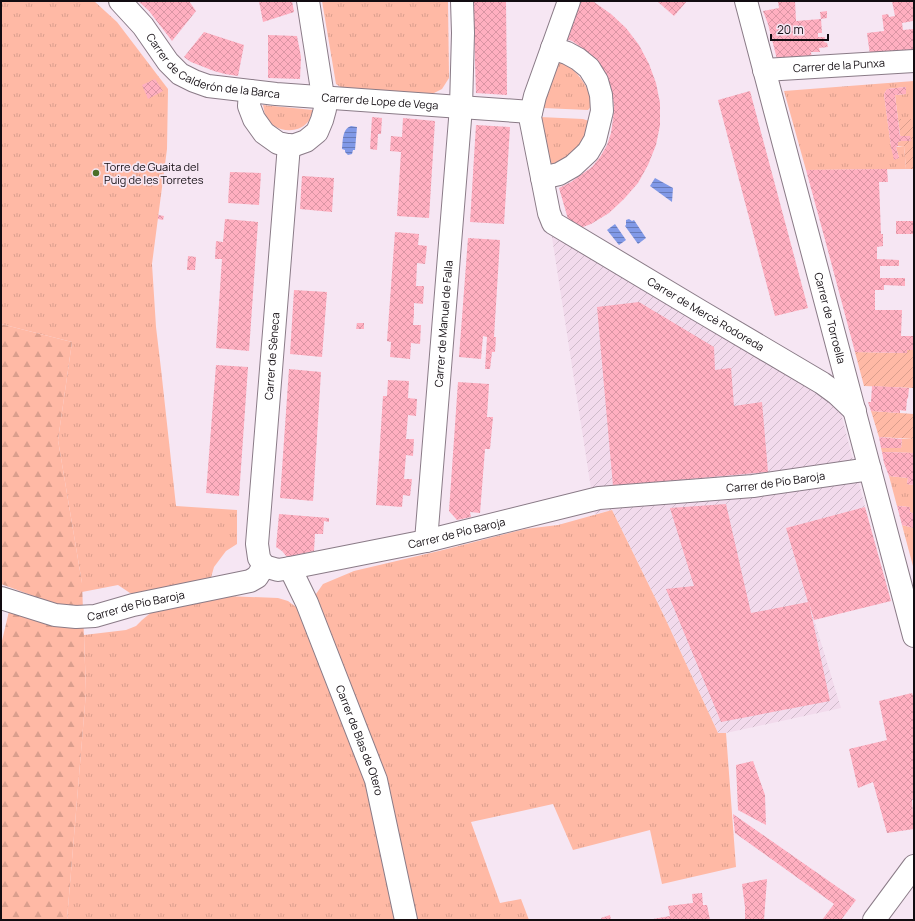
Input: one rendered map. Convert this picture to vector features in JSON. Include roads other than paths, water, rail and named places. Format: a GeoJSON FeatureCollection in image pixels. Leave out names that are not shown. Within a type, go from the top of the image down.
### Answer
{"type":"FeatureCollection","features":[{"type":"Feature","properties":{"kind":"street","name":"Carrer de Calderón de la Barca"},"geometry":{"type":"LineString","coordinates":[[120,1],[143,26],[168,62],[180,74],[194,81],[208,86],[324,98]]}},
{"type":"Feature","properties":{"kind":"street"},"geometry":{"type":"LineString","coordinates":[[308,1],[324,98]]}},
{"type":"Feature","properties":{"kind":"street","name":"Carrer de Manuel de Falla"},"geometry":{"type":"LineString","coordinates":[[426,540],[461,107],[462,1]]}},
{"type":"Feature","properties":{"kind":"street"},"geometry":{"type":"LineString","coordinates":[[552,48],[578,59],[589,68],[597,81],[601,95],[602,111],[594,140],[588,152],[573,166],[559,174],[542,178],[530,118],[535,96],[552,48],[569,1]]}},
{"type":"Feature","properties":{"kind":"street","name":"Carrer de Torroella"},"geometry":{"type":"LineString","coordinates":[[747,6],[914,636]]}},
{"type":"Feature","properties":{"kind":"street","name":"Carrer de la Punxa"},"geometry":{"type":"LineString","coordinates":[[764,70],[914,61]]}},
{"type":"Feature","properties":{"kind":"street"},"geometry":{"type":"LineString","coordinates":[[250,91],[249,106],[254,119],[264,133],[278,143],[289,145]]}},
{"type":"Feature","properties":{"kind":"street","name":"Carrer de Lope de Vega"},"geometry":{"type":"LineString","coordinates":[[289,145],[292,146],[306,141],[316,132],[322,120],[325,109],[324,98],[531,112]]}},
{"type":"Feature","properties":{"kind":"street","name":"Carrer de Sèneca"},"geometry":{"type":"LineString","coordinates":[[264,566],[259,558],[257,544],[289,145]]}},
{"type":"Feature","properties":{"kind":"street","name":"Carrer de Mercè Rodoreda"},"geometry":{"type":"LineString","coordinates":[[542,178],[549,214],[553,223],[706,315],[822,382],[855,411]]}},
{"type":"Feature","properties":{"kind":"street","name":"Carrer de Pío Baroja"},"geometry":{"type":"LineString","coordinates":[[1,598],[55,615],[76,617],[96,616],[133,605],[250,581],[257,577],[264,566],[278,570],[290,568],[426,540],[599,498],[753,486],[870,469]]}},
{"type":"Feature","properties":{"kind":"street","name":"Carrer de Blas de Otero"},"geometry":{"type":"LineString","coordinates":[[290,568],[307,604],[376,780],[406,920]]}},
{"type":"Feature","properties":{"kind":"street"},"geometry":{"type":"LineString","coordinates":[[874,920],[914,866]]}},
{"type":"Feature","properties":{"kind":"street"},"geometry":{"type":"LineString","coordinates":[[890,897],[914,882]]}},
{"type":"Feature","properties":{"kind":"water"},"geometry":{"type":"Polygon","coordinates":[[[351,126],[357,127],[355,150],[353,150],[352,154],[348,155],[345,150],[342,149],[343,139],[344,132],[351,126]]]}},
{"type":"Feature","properties":{"kind":"water"},"geometry":{"type":"Polygon","coordinates":[[[655,178],[673,188],[672,202],[650,186],[655,178]]]}},
{"type":"Feature","properties":{"kind":"water"},"geometry":{"type":"Polygon","coordinates":[[[629,219],[632,221],[634,220],[646,238],[638,244],[625,226],[626,220],[629,219]]]}},
{"type":"Feature","properties":{"kind":"water"},"geometry":{"type":"Polygon","coordinates":[[[615,224],[626,240],[619,245],[607,230],[615,224]]]}},
{"type":"Feature","properties":{"kind":"place","name":"Torre de Guaita del Puig de les Torretes"},"geometry":{"type":"Point","coordinates":[96,173]}}]}
